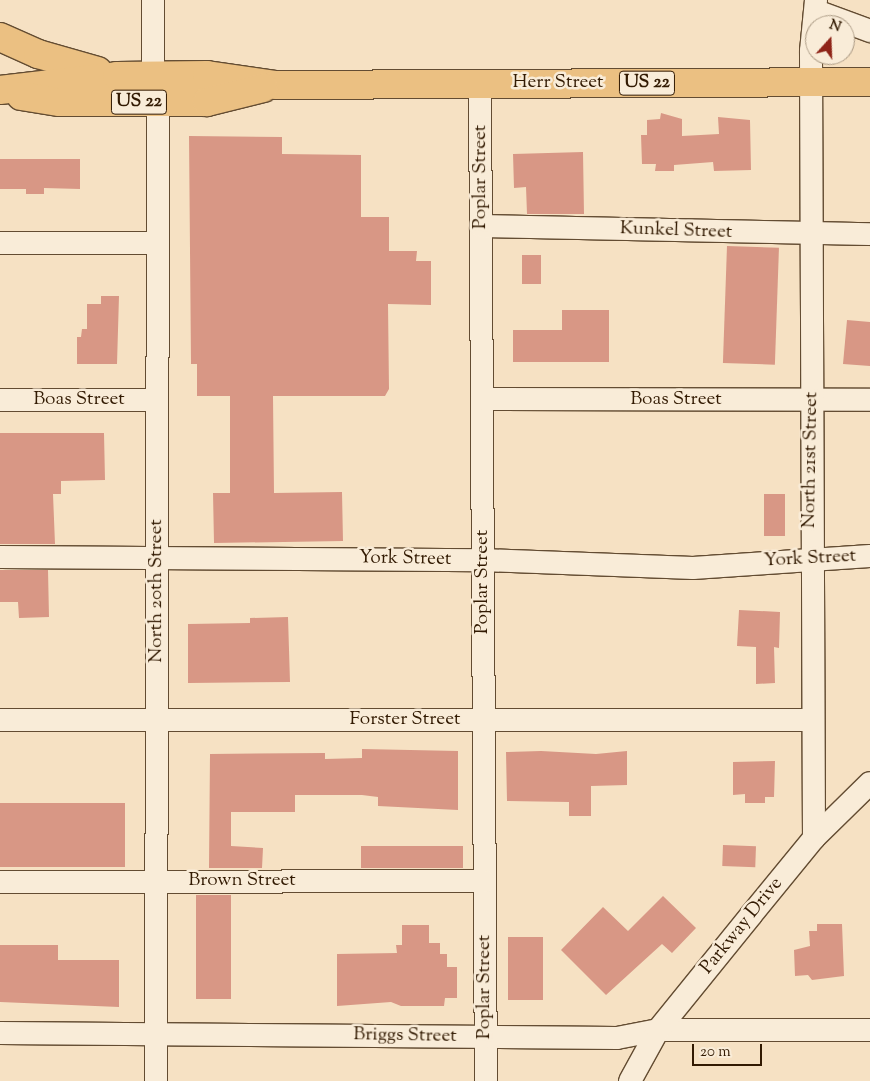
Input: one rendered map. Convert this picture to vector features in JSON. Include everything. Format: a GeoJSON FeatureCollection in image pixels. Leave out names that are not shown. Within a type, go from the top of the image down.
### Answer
{"type":"FeatureCollection","features":[{"type":"Feature","properties":{"kind":"main road","name":"US 22"},"geometry":{"type":"LineString","coordinates":[[0,37],[62,62],[117,76]]}},
{"type":"Feature","properties":{"kind":"main road","name":"Herr Street"},"geometry":{"type":"LineString","coordinates":[[0,91],[117,76],[206,75],[276,85],[870,82]]}},
{"type":"Feature","properties":{"kind":"main road","name":"Herr Street"},"geometry":{"type":"LineString","coordinates":[[0,91],[60,102],[206,102],[276,85]]}},
{"type":"Feature","properties":{"kind":"street"},"geometry":{"type":"LineString","coordinates":[[153,0],[154,76]]}},
{"type":"Feature","properties":{"kind":"street"},"geometry":{"type":"LineString","coordinates":[[816,6],[870,31]]}},
{"type":"Feature","properties":{"kind":"street","name":"North 21st Street"},"geometry":{"type":"LineString","coordinates":[[814,838],[810,720],[813,82],[811,51],[816,6]]}},
{"type":"Feature","properties":{"kind":"street","name":"Poplar Street"},"geometry":{"type":"LineString","coordinates":[[480,84],[486,1081]]}},
{"type":"Feature","properties":{"kind":"street","name":"North 20th Street"},"geometry":{"type":"LineString","coordinates":[[156,1081],[158,102]]}},
{"type":"Feature","properties":{"kind":"street","name":"Kunkel Street"},"geometry":{"type":"LineString","coordinates":[[481,226],[812,235],[870,234]]}},
{"type":"Feature","properties":{"kind":"street"},"geometry":{"type":"LineString","coordinates":[[0,243],[158,243]]}},
{"type":"Feature","properties":{"kind":"street","name":"Boas Street"},"geometry":{"type":"LineString","coordinates":[[482,399],[870,400]]}},
{"type":"Feature","properties":{"kind":"street","name":"Boas Street"},"geometry":{"type":"LineString","coordinates":[[0,400],[157,400]]}},
{"type":"Feature","properties":{"kind":"street","name":"York Street"},"geometry":{"type":"LineString","coordinates":[[0,557],[483,560],[693,568],[810,557],[870,556]]}},
{"type":"Feature","properties":{"kind":"street","name":"Forster Street"},"geometry":{"type":"LineString","coordinates":[[0,720],[810,720]]}},
{"type":"Feature","properties":{"kind":"street","name":"Parkway Drive"},"geometry":{"type":"LineString","coordinates":[[630,1081],[658,1030],[814,838],[870,783]]}},
{"type":"Feature","properties":{"kind":"street","name":"Brown Street"},"geometry":{"type":"LineString","coordinates":[[0,882],[484,881]]}},
{"type":"Feature","properties":{"kind":"street","name":"Briggs Street"},"geometry":{"type":"LineString","coordinates":[[0,1033],[617,1038],[658,1030],[870,1030]]}},
{"type":"Feature","properties":{"kind":"building"},"geometry":{"type":"Polygon","coordinates":[[[661,113],[682,119],[682,136],[719,134],[718,117],[750,120],[751,170],[714,171],[713,162],[674,165],[674,171],[655,171],[656,164],[642,164],[641,135],[647,135],[647,120],[660,119],[661,113]]]}},
{"type":"Feature","properties":{"kind":"building"},"geometry":{"type":"Polygon","coordinates":[[[189,136],[282,137],[282,154],[361,155],[361,217],[389,217],[389,251],[417,251],[416,261],[431,261],[431,305],[388,304],[389,389],[385,396],[273,396],[274,493],[342,492],[343,541],[214,543],[213,493],[230,493],[230,396],[197,396],[197,364],[191,364],[189,136]]]}},
{"type":"Feature","properties":{"kind":"building"},"geometry":{"type":"Polygon","coordinates":[[[583,152],[584,214],[527,214],[526,187],[514,188],[513,154],[583,152]]]}},
{"type":"Feature","properties":{"kind":"building"},"geometry":{"type":"Polygon","coordinates":[[[0,159],[80,159],[80,189],[44,188],[44,194],[26,194],[26,189],[0,189],[0,159]]]}},
{"type":"Feature","properties":{"kind":"building"},"geometry":{"type":"Polygon","coordinates":[[[727,246],[779,248],[775,365],[723,363],[727,246]]]}},
{"type":"Feature","properties":{"kind":"building"},"geometry":{"type":"Polygon","coordinates":[[[522,255],[541,255],[541,284],[522,284],[522,255]]]}},
{"type":"Feature","properties":{"kind":"building"},"geometry":{"type":"Polygon","coordinates":[[[101,296],[119,296],[117,364],[77,364],[77,337],[81,337],[82,329],[87,329],[87,304],[101,304],[101,296]]]}},
{"type":"Feature","properties":{"kind":"building"},"geometry":{"type":"Polygon","coordinates":[[[562,310],[609,310],[609,362],[513,362],[513,330],[562,330],[562,310]]]}},
{"type":"Feature","properties":{"kind":"building"},"geometry":{"type":"Polygon","coordinates":[[[847,320],[870,322],[870,366],[843,364],[847,320]]]}},
{"type":"Feature","properties":{"kind":"building"},"geometry":{"type":"Polygon","coordinates":[[[0,433],[104,433],[105,480],[61,481],[61,494],[53,494],[55,544],[0,544],[0,433]]]}},
{"type":"Feature","properties":{"kind":"building"},"geometry":{"type":"Polygon","coordinates":[[[764,494],[785,494],[785,536],[764,536],[764,494]]]}},
{"type":"Feature","properties":{"kind":"building"},"geometry":{"type":"Polygon","coordinates":[[[0,570],[48,570],[49,617],[19,618],[18,602],[0,602],[0,570]]]}},
{"type":"Feature","properties":{"kind":"building"},"geometry":{"type":"Polygon","coordinates":[[[739,610],[780,612],[779,648],[774,647],[775,683],[756,684],[756,647],[737,646],[739,610]]]}},
{"type":"Feature","properties":{"kind":"building"},"geometry":{"type":"Polygon","coordinates":[[[288,617],[290,682],[188,683],[188,624],[250,623],[250,618],[288,617]]]}},
{"type":"Feature","properties":{"kind":"building"},"geometry":{"type":"Polygon","coordinates":[[[362,749],[458,751],[458,810],[378,806],[378,797],[362,795],[295,795],[295,812],[231,812],[231,846],[263,848],[262,868],[209,868],[210,754],[325,753],[325,759],[362,758],[362,749]]]}},
{"type":"Feature","properties":{"kind":"building"},"geometry":{"type":"Polygon","coordinates":[[[541,751],[596,754],[627,751],[627,785],[591,786],[591,816],[569,816],[569,802],[507,801],[506,752],[541,751]]]}},
{"type":"Feature","properties":{"kind":"building"},"geometry":{"type":"Polygon","coordinates":[[[775,761],[774,797],[765,797],[765,803],[745,803],[745,794],[733,795],[733,762],[775,761]]]}},
{"type":"Feature","properties":{"kind":"building"},"geometry":{"type":"Polygon","coordinates":[[[0,803],[125,803],[125,867],[0,867],[0,803]]]}},
{"type":"Feature","properties":{"kind":"building"},"geometry":{"type":"Polygon","coordinates":[[[723,845],[756,846],[755,867],[722,866],[723,845]]]}},
{"type":"Feature","properties":{"kind":"building"},"geometry":{"type":"Polygon","coordinates":[[[361,846],[463,846],[463,868],[361,868],[361,846]]]}},
{"type":"Feature","properties":{"kind":"building"},"geometry":{"type":"Polygon","coordinates":[[[196,895],[231,895],[231,999],[196,999],[196,895]]]}},
{"type":"Feature","properties":{"kind":"building"},"geometry":{"type":"Polygon","coordinates":[[[663,896],[696,928],[672,953],[662,944],[606,995],[561,950],[603,907],[628,931],[663,896]]]}},
{"type":"Feature","properties":{"kind":"building"},"geometry":{"type":"Polygon","coordinates":[[[817,924],[842,924],[844,976],[812,980],[808,975],[795,976],[794,950],[810,946],[809,931],[817,931],[817,924]]]}},
{"type":"Feature","properties":{"kind":"building"},"geometry":{"type":"Polygon","coordinates":[[[402,925],[429,925],[429,943],[440,943],[440,954],[447,954],[447,967],[457,967],[457,998],[445,998],[444,1006],[401,1006],[391,1002],[337,1006],[337,954],[397,953],[396,945],[402,945],[402,925]]]}},
{"type":"Feature","properties":{"kind":"building"},"geometry":{"type":"Polygon","coordinates":[[[508,937],[543,937],[543,1000],[508,1000],[508,937]]]}},
{"type":"Feature","properties":{"kind":"building"},"geometry":{"type":"Polygon","coordinates":[[[0,945],[58,945],[58,960],[119,960],[119,1007],[0,1002],[0,945]]]}}]}
